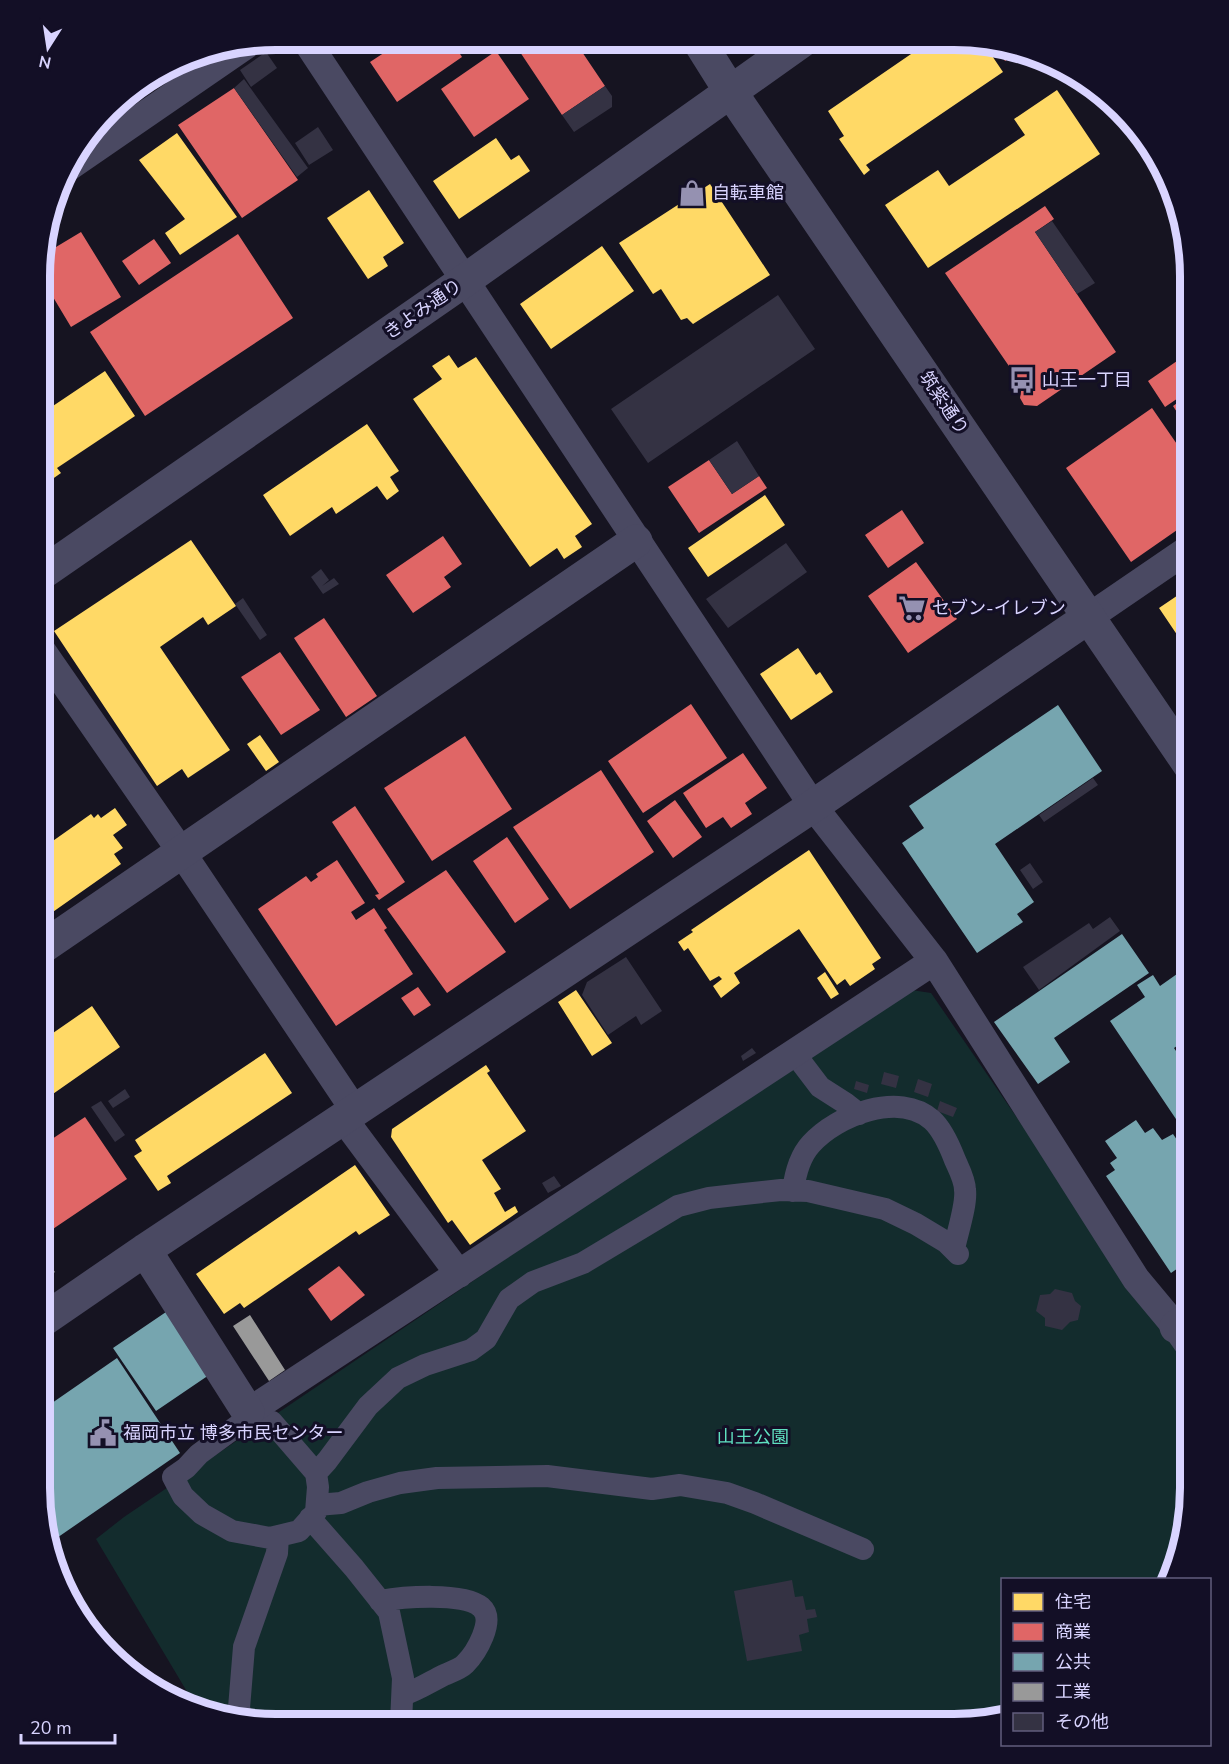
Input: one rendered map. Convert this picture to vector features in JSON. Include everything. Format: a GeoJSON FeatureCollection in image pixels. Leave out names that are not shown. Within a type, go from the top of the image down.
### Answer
{"type":"FeatureCollection","features":[{"type":"Feature","properties":{"kind":"street"},"geometry":{"type":"LineString","coordinates":[[312,49],[813,806],[934,961],[1136,1280],[1180,1326]]}},
{"type":"Feature","properties":{"kind":"street","name":"筑紫通り"},"geometry":{"type":"LineString","coordinates":[[704,49],[1180,751]]}},
{"type":"Feature","properties":{"kind":"street","name":"きよみ通り"},"geometry":{"type":"LineString","coordinates":[[50,567],[464,281],[789,49]]}},
{"type":"Feature","properties":{"kind":"street"},"geometry":{"type":"LineString","coordinates":[[82,159],[234,53]]}},
{"type":"Feature","properties":{"kind":"street"},"geometry":{"type":"LineString","coordinates":[[50,942],[636,541]]}},
{"type":"Feature","properties":{"kind":"street"},"geometry":{"type":"LineString","coordinates":[[50,1315],[813,806],[1180,555]]}},
{"type":"Feature","properties":{"kind":"street"},"geometry":{"type":"LineString","coordinates":[[50,662],[182,853],[349,1115],[459,1274]]}},
{"type":"Feature","properties":{"kind":"street"},"geometry":{"type":"LineString","coordinates":[[145,1250],[255,1418],[315,1473],[318,1487],[314,1511],[299,1531],[270,1538],[232,1531],[202,1514],[183,1496],[173,1478],[199,1454],[255,1418],[459,1274],[934,961]]}},
{"type":"Feature","properties":{"kind":"street"},"geometry":{"type":"LineString","coordinates":[[801,1062],[820,1087],[845,1102],[859,1114]]}},
{"type":"Feature","properties":{"kind":"street"},"geometry":{"type":"LineString","coordinates":[[315,1473],[327,1461],[368,1406],[399,1378],[425,1365],[471,1350],[486,1339],[509,1299],[533,1282],[583,1263],[678,1206],[709,1198],[781,1190],[793,1191],[808,1191],[885,1209],[916,1224],[946,1242],[956,1251],[966,1192],[962,1177],[949,1144],[932,1120],[913,1110],[896,1106],[884,1107],[859,1114],[827,1131],[811,1143],[802,1157],[793,1191]]}},
{"type":"Feature","properties":{"kind":"street"},"geometry":{"type":"LineString","coordinates":[[314,1511],[400,1483],[437,1478],[548,1476],[652,1489],[680,1485],[727,1493],[863,1549]]}},
{"type":"Feature","properties":{"kind":"street"},"geometry":{"type":"LineString","coordinates":[[314,1511],[389,1612],[403,1678],[402,1714]]}},
{"type":"Feature","properties":{"kind":"street"},"geometry":{"type":"LineString","coordinates":[[240,1712],[244,1647],[277,1553],[278,1536]]}},
{"type":"Feature","properties":{"kind":"street"},"geometry":{"type":"LineString","coordinates":[[380,1601],[406,1596],[464,1601],[475,1603],[483,1609],[487,1616],[485,1631],[480,1643],[464,1665],[421,1689],[403,1695]]}},
{"type":"Feature","properties":{"kind":"green space","name":"山王公園"},"geometry":{"type":"Polygon","coordinates":[[[905,989],[931,993],[1180,1354],[1178,1518],[1168,1561],[1161,1578],[1001,1578],[1001,1709],[983,1713],[261,1714],[217,1707],[190,1697],[96,1539],[124,1517],[905,989]]]}},
{"type":"Feature","properties":{"kind":"building: 住宅"},"geometry":{"type":"Polygon","coordinates":[[[918,49],[990,52],[1003,72],[866,165],[870,170],[864,175],[839,139],[844,136],[828,111],[918,49]]]}},
{"type":"Feature","properties":{"kind":"building: 住宅"},"geometry":{"type":"Polygon","coordinates":[[[1057,90],[1100,154],[928,268],[885,205],[938,170],[949,186],[1025,135],[1014,119],[1057,90]]]}},
{"type":"Feature","properties":{"kind":"building: 住宅"},"geometry":{"type":"Polygon","coordinates":[[[177,133],[237,217],[180,255],[165,233],[185,219],[139,160],[177,133]]]}},
{"type":"Feature","properties":{"kind":"building: 住宅"},"geometry":{"type":"Polygon","coordinates":[[[496,138],[511,160],[519,155],[530,171],[459,219],[433,181],[496,138]]]}},
{"type":"Feature","properties":{"kind":"building: 住宅"},"geometry":{"type":"Polygon","coordinates":[[[710,184],[770,275],[693,324],[687,318],[681,320],[661,289],[653,294],[619,243],[710,184]]]}},
{"type":"Feature","properties":{"kind":"building: 住宅"},"geometry":{"type":"Polygon","coordinates":[[[369,190],[404,243],[383,257],[388,266],[368,279],[327,218],[369,190]]]}},
{"type":"Feature","properties":{"kind":"building: 住宅"},"geometry":{"type":"Polygon","coordinates":[[[602,246],[634,291],[551,349],[520,304],[602,246]]]}},
{"type":"Feature","properties":{"kind":"building: 住宅"},"geometry":{"type":"Polygon","coordinates":[[[449,355],[458,368],[476,357],[592,524],[575,536],[582,547],[564,559],[557,548],[530,567],[413,399],[442,379],[432,366],[449,355]]]}},
{"type":"Feature","properties":{"kind":"building: 住宅"},"geometry":{"type":"Polygon","coordinates":[[[105,371],[135,416],[57,468],[61,473],[50,481],[50,408],[105,371]]]}},
{"type":"Feature","properties":{"kind":"building: 住宅"},"geometry":{"type":"Polygon","coordinates":[[[367,424],[399,471],[390,477],[399,491],[387,500],[377,486],[336,514],[332,507],[290,536],[263,495],[367,424]]]}},
{"type":"Feature","properties":{"kind":"building: 住宅"},"geometry":{"type":"Polygon","coordinates":[[[765,495],[785,525],[708,577],[688,548],[765,495]]]}},
{"type":"Feature","properties":{"kind":"building: 住宅"},"geometry":{"type":"Polygon","coordinates":[[[191,540],[236,606],[208,625],[203,617],[160,647],[230,750],[188,778],[182,769],[157,786],[54,631],[191,540]]]}},
{"type":"Feature","properties":{"kind":"building: 住宅"},"geometry":{"type":"Polygon","coordinates":[[[1180,594],[1180,639],[1159,608],[1180,594]]]}},
{"type":"Feature","properties":{"kind":"building: 住宅"},"geometry":{"type":"Polygon","coordinates":[[[798,648],[816,675],[820,672],[833,692],[791,720],[760,674],[798,648]]]}},
{"type":"Feature","properties":{"kind":"building: 住宅"},"geometry":{"type":"Polygon","coordinates":[[[260,735],[279,762],[266,771],[247,744],[260,735]]]}},
{"type":"Feature","properties":{"kind":"building: 住宅"},"geometry":{"type":"Polygon","coordinates":[[[115,808],[127,825],[113,835],[123,848],[114,854],[121,864],[50,914],[50,843],[91,814],[94,818],[98,814],[101,818],[115,808]]]}},
{"type":"Feature","properties":{"kind":"building: 住宅"},"geometry":{"type":"Polygon","coordinates":[[[809,850],[881,958],[872,964],[875,969],[850,986],[845,979],[837,985],[799,929],[734,973],[740,983],[721,998],[713,986],[722,979],[719,976],[710,981],[688,948],[684,951],[678,942],[693,932],[691,930],[809,850]]]}},
{"type":"Feature","properties":{"kind":"building: 住宅"},"geometry":{"type":"Polygon","coordinates":[[[825,972],[839,994],[831,999],[817,978],[825,972]]]}},
{"type":"Feature","properties":{"kind":"building: 住宅"},"geometry":{"type":"Polygon","coordinates":[[[576,990],[612,1043],[592,1056],[558,1002],[576,990]]]}},
{"type":"Feature","properties":{"kind":"building: 住宅"},"geometry":{"type":"Polygon","coordinates":[[[92,1006],[120,1047],[50,1096],[50,1035],[92,1006]]]}},
{"type":"Feature","properties":{"kind":"building: 住宅"},"geometry":{"type":"Polygon","coordinates":[[[265,1053],[292,1093],[167,1176],[171,1183],[158,1191],[134,1156],[142,1151],[135,1140],[265,1053]]]}},
{"type":"Feature","properties":{"kind":"building: 住宅"},"geometry":{"type":"Polygon","coordinates":[[[486,1065],[490,1071],[487,1073],[526,1131],[482,1160],[501,1189],[494,1193],[505,1212],[515,1206],[518,1212],[470,1245],[452,1220],[448,1223],[391,1137],[392,1129],[486,1065]]]}},
{"type":"Feature","properties":{"kind":"building: 住宅"},"geometry":{"type":"Polygon","coordinates":[[[355,1165],[390,1215],[359,1235],[356,1231],[244,1308],[240,1303],[224,1314],[196,1274],[355,1165]]]}},
{"type":"Feature","properties":{"kind":"building: 商業"},"geometry":{"type":"Polygon","coordinates":[[[390,49],[457,49],[462,57],[397,102],[370,62],[390,49]]]}},
{"type":"Feature","properties":{"kind":"building: 商業"},"geometry":{"type":"Polygon","coordinates":[[[518,49],[580,49],[605,86],[562,115],[518,49]]]}},
{"type":"Feature","properties":{"kind":"building: 商業"},"geometry":{"type":"Polygon","coordinates":[[[496,51],[529,99],[474,137],[441,89],[496,51]]]}},
{"type":"Feature","properties":{"kind":"building: 商業"},"geometry":{"type":"Polygon","coordinates":[[[1001,55],[1011,57],[1005,61],[1001,55]]]}},
{"type":"Feature","properties":{"kind":"building: 商業"},"geometry":{"type":"Polygon","coordinates":[[[234,88],[298,180],[242,218],[178,125],[234,88]]]}},
{"type":"Feature","properties":{"kind":"building: 商業"},"geometry":{"type":"Polygon","coordinates":[[[1045,206],[1054,219],[1035,232],[1116,352],[1037,406],[1024,405],[1020,398],[1022,385],[945,273],[1045,206]]]}},
{"type":"Feature","properties":{"kind":"building: 商業"},"geometry":{"type":"Polygon","coordinates":[[[81,232],[121,297],[71,327],[50,292],[51,250],[81,232]]]}},
{"type":"Feature","properties":{"kind":"building: 商業"},"geometry":{"type":"Polygon","coordinates":[[[238,234],[293,318],[145,416],[90,332],[238,234]]]}},
{"type":"Feature","properties":{"kind":"building: 商業"},"geometry":{"type":"Polygon","coordinates":[[[154,239],[171,263],[139,285],[122,261],[154,239]]]}},
{"type":"Feature","properties":{"kind":"building: 商業"},"geometry":{"type":"Polygon","coordinates":[[[1180,359],[1180,397],[1165,407],[1148,381],[1180,359]]]}},
{"type":"Feature","properties":{"kind":"building: 商業"},"geometry":{"type":"Polygon","coordinates":[[[1180,401],[1180,417],[1173,406],[1180,401]]]}},
{"type":"Feature","properties":{"kind":"building: 商業"},"geometry":{"type":"Polygon","coordinates":[[[1152,408],[1180,449],[1180,528],[1131,562],[1066,468],[1152,408]]]}},
{"type":"Feature","properties":{"kind":"building: 商業"},"geometry":{"type":"Polygon","coordinates":[[[709,460],[732,494],[759,476],[767,488],[699,533],[668,487],[709,460]]]}},
{"type":"Feature","properties":{"kind":"building: 商業"},"geometry":{"type":"Polygon","coordinates":[[[902,510],[924,543],[888,568],[865,535],[902,510]]]}},
{"type":"Feature","properties":{"kind":"building: 商業"},"geometry":{"type":"Polygon","coordinates":[[[443,536],[462,564],[444,577],[451,587],[413,613],[386,575],[443,536]]]}},
{"type":"Feature","properties":{"kind":"building: 商業","name":"セブン-イレブン"},"geometry":{"type":"Polygon","coordinates":[[[916,562],[957,619],[908,653],[868,596],[916,562]]]}},
{"type":"Feature","properties":{"kind":"building: 商業"},"geometry":{"type":"Polygon","coordinates":[[[324,618],[377,696],[346,717],[294,638],[324,618]]]}},
{"type":"Feature","properties":{"kind":"building: 商業"},"geometry":{"type":"Polygon","coordinates":[[[280,652],[320,710],[281,735],[241,677],[280,652]]]}},
{"type":"Feature","properties":{"kind":"building: 商業"},"geometry":{"type":"Polygon","coordinates":[[[691,704],[727,758],[643,813],[608,761],[691,704]]]}},
{"type":"Feature","properties":{"kind":"building: 商業"},"geometry":{"type":"Polygon","coordinates":[[[465,736],[512,809],[432,861],[384,788],[465,736]]]}},
{"type":"Feature","properties":{"kind":"building: 商業"},"geometry":{"type":"Polygon","coordinates":[[[743,753],[767,788],[745,803],[752,814],[731,828],[723,817],[706,828],[683,793],[743,753]]]}},
{"type":"Feature","properties":{"kind":"building: 商業"},"geometry":{"type":"Polygon","coordinates":[[[601,770],[654,852],[570,909],[513,827],[601,770]]]}},
{"type":"Feature","properties":{"kind":"building: 商業"},"geometry":{"type":"Polygon","coordinates":[[[675,800],[702,837],[673,858],[647,821],[675,800]]]}},
{"type":"Feature","properties":{"kind":"building: 商業"},"geometry":{"type":"Polygon","coordinates":[[[355,806],[405,882],[379,900],[375,895],[379,894],[332,822],[355,806]]]}},
{"type":"Feature","properties":{"kind":"building: 商業"},"geometry":{"type":"Polygon","coordinates":[[[507,837],[549,899],[515,923],[473,861],[507,837]]]}},
{"type":"Feature","properties":{"kind":"building: 商業"},"geometry":{"type":"Polygon","coordinates":[[[337,860],[365,903],[351,912],[356,920],[374,908],[387,928],[384,930],[413,974],[336,1026],[258,909],[306,876],[311,882],[318,877],[316,874],[337,860]]]}},
{"type":"Feature","properties":{"kind":"building: 商業"},"geometry":{"type":"Polygon","coordinates":[[[446,870],[506,952],[447,993],[387,909],[446,870]]]}},
{"type":"Feature","properties":{"kind":"building: 商業"},"geometry":{"type":"Polygon","coordinates":[[[418,987],[431,1005],[414,1016],[401,998],[418,987]]]}},
{"type":"Feature","properties":{"kind":"building: 商業"},"geometry":{"type":"Polygon","coordinates":[[[85,1117],[127,1179],[50,1231],[50,1140],[85,1117]]]}},
{"type":"Feature","properties":{"kind":"building: 商業"},"geometry":{"type":"Polygon","coordinates":[[[339,1266],[365,1295],[331,1321],[308,1289],[339,1266]]]}},
{"type":"Feature","properties":{"kind":"building: 公共"},"geometry":{"type":"Polygon","coordinates":[[[1058,705],[1102,771],[995,844],[1034,902],[1017,914],[1023,922],[977,953],[902,843],[924,828],[909,806],[1058,705]]]}},
{"type":"Feature","properties":{"kind":"building: 公共"},"geometry":{"type":"Polygon","coordinates":[[[1122,934],[1149,973],[1054,1038],[1070,1062],[1038,1084],[994,1022],[1122,934]]]}},
{"type":"Feature","properties":{"kind":"building: 公共"},"geometry":{"type":"Polygon","coordinates":[[[1177,974],[1180,978],[1180,1044],[1174,1048],[1180,1057],[1180,1125],[1110,1021],[1145,997],[1137,985],[1153,975],[1160,986],[1177,974]]]}},
{"type":"Feature","properties":{"kind":"building: 公共"},"geometry":{"type":"Polygon","coordinates":[[[1136,1120],[1145,1133],[1153,1128],[1162,1140],[1173,1134],[1180,1144],[1180,1267],[1171,1273],[1106,1176],[1115,1170],[1110,1163],[1117,1158],[1105,1141],[1136,1120]]]}},
{"type":"Feature","properties":{"kind":"building: 公共"},"geometry":{"type":"Polygon","coordinates":[[[166,1312],[209,1375],[156,1411],[113,1348],[166,1312]]]}},
{"type":"Feature","properties":{"kind":"building: 公共","name":"福岡市立 博多市民センター"},"geometry":{"type":"Polygon","coordinates":[[[117,1358],[180,1453],[55,1539],[50,1503],[50,1404],[117,1358]]]}},
{"type":"Feature","properties":{"kind":"building: 工業"},"geometry":{"type":"Polygon","coordinates":[[[50,1265],[55,1272],[50,1275],[50,1265]]]}},
{"type":"Feature","properties":{"kind":"building: 工業"},"geometry":{"type":"Polygon","coordinates":[[[250,1315],[285,1370],[269,1381],[233,1326],[250,1315]]]}},
{"type":"Feature","properties":{"kind":"building: その他"},"geometry":{"type":"Polygon","coordinates":[[[266,52],[277,68],[251,87],[240,70],[266,52]]]}},
{"type":"Feature","properties":{"kind":"building: その他"},"geometry":{"type":"Polygon","coordinates":[[[244,79],[308,168],[297,177],[234,88],[244,79]]]}},
{"type":"Feature","properties":{"kind":"building: その他"},"geometry":{"type":"Polygon","coordinates":[[[605,86],[612,96],[612,107],[574,132],[562,115],[605,86]]]}},
{"type":"Feature","properties":{"kind":"building: その他"},"geometry":{"type":"Polygon","coordinates":[[[318,127],[333,150],[309,165],[295,143],[318,127]]]}},
{"type":"Feature","properties":{"kind":"building: その他"},"geometry":{"type":"Polygon","coordinates":[[[1052,221],[1095,283],[1077,294],[1035,232],[1052,221]]]}},
{"type":"Feature","properties":{"kind":"building: その他"},"geometry":{"type":"Polygon","coordinates":[[[778,295],[815,349],[648,463],[611,409],[778,295]]]}},
{"type":"Feature","properties":{"kind":"building: その他"},"geometry":{"type":"Polygon","coordinates":[[[737,441],[759,476],[732,494],[709,460],[737,441]]]}},
{"type":"Feature","properties":{"kind":"building: その他"},"geometry":{"type":"Polygon","coordinates":[[[786,543],[807,572],[728,628],[706,599],[786,543]]]}},
{"type":"Feature","properties":{"kind":"building: その他"},"geometry":{"type":"Polygon","coordinates":[[[321,569],[329,580],[322,586],[334,578],[339,584],[323,594],[311,577],[321,569]]]}},
{"type":"Feature","properties":{"kind":"building: その他"},"geometry":{"type":"Polygon","coordinates":[[[243,598],[267,635],[260,640],[235,604],[243,598]]]}},
{"type":"Feature","properties":{"kind":"building: その他"},"geometry":{"type":"Polygon","coordinates":[[[1093,778],[1098,785],[1044,822],[1039,815],[1093,778]]]}},
{"type":"Feature","properties":{"kind":"building: その他"},"geometry":{"type":"Polygon","coordinates":[[[1030,863],[1043,882],[1033,889],[1020,870],[1030,863]]]}},
{"type":"Feature","properties":{"kind":"building: その他"},"geometry":{"type":"Polygon","coordinates":[[[1110,917],[1120,931],[1039,990],[1023,967],[1089,923],[1093,929],[1110,917]]]}},
{"type":"Feature","properties":{"kind":"building: その他"},"geometry":{"type":"Polygon","coordinates":[[[626,957],[662,1011],[641,1025],[636,1016],[608,1035],[582,995],[587,982],[626,957]]]}},
{"type":"Feature","properties":{"kind":"building: その他"},"geometry":{"type":"Polygon","coordinates":[[[752,1048],[756,1053],[743,1061],[741,1056],[752,1048]]]}},
{"type":"Feature","properties":{"kind":"building: その他"},"geometry":{"type":"Polygon","coordinates":[[[884,1072],[899,1076],[896,1088],[881,1084],[884,1072]]]}},
{"type":"Feature","properties":{"kind":"building: その他"},"geometry":{"type":"Polygon","coordinates":[[[918,1079],[932,1084],[928,1097],[914,1092],[918,1079]]]}},
{"type":"Feature","properties":{"kind":"building: その他"},"geometry":{"type":"Polygon","coordinates":[[[856,1081],[869,1085],[867,1093],[854,1089],[856,1081]]]}},
{"type":"Feature","properties":{"kind":"building: その他"},"geometry":{"type":"Polygon","coordinates":[[[125,1089],[130,1097],[113,1108],[108,1101],[125,1089]]]}},
{"type":"Feature","properties":{"kind":"building: その他"},"geometry":{"type":"Polygon","coordinates":[[[101,1101],[125,1135],[115,1142],[91,1107],[101,1101]]]}},
{"type":"Feature","properties":{"kind":"building: その他"},"geometry":{"type":"Polygon","coordinates":[[[940,1101],[957,1108],[953,1117],[937,1111],[940,1101]]]}},
{"type":"Feature","properties":{"kind":"building: その他"},"geometry":{"type":"Polygon","coordinates":[[[554,1176],[561,1186],[548,1193],[542,1183],[554,1176]]]}},
{"type":"Feature","properties":{"kind":"building: その他"},"geometry":{"type":"Polygon","coordinates":[[[1055,1289],[1072,1293],[1075,1301],[1081,1306],[1078,1320],[1070,1322],[1062,1330],[1045,1326],[1045,1318],[1036,1311],[1040,1295],[1050,1294],[1055,1289]]]}},
{"type":"Feature","properties":{"kind":"building: その他"},"geometry":{"type":"Polygon","coordinates":[[[792,1580],[795,1597],[803,1596],[806,1610],[815,1609],[817,1617],[807,1619],[809,1632],[799,1635],[802,1651],[747,1661],[734,1591],[792,1580]]]}},
{"type":"Feature","properties":{"kind":"place","name":"自転車館"},"geometry":{"type":"Point","coordinates":[692,193]}},
{"type":"Feature","properties":{"kind":"place","name":"山王一丁目"},"geometry":{"type":"Point","coordinates":[1022,380]}},
{"type":"Feature","properties":{"kind":"place","name":"セブン-イレブン"},"geometry":{"type":"Point","coordinates":[912,608]}},
{"type":"Feature","properties":{"kind":"place","name":"福岡市立 博多市民センター"},"geometry":{"type":"Point","coordinates":[103,1433]}}]}
